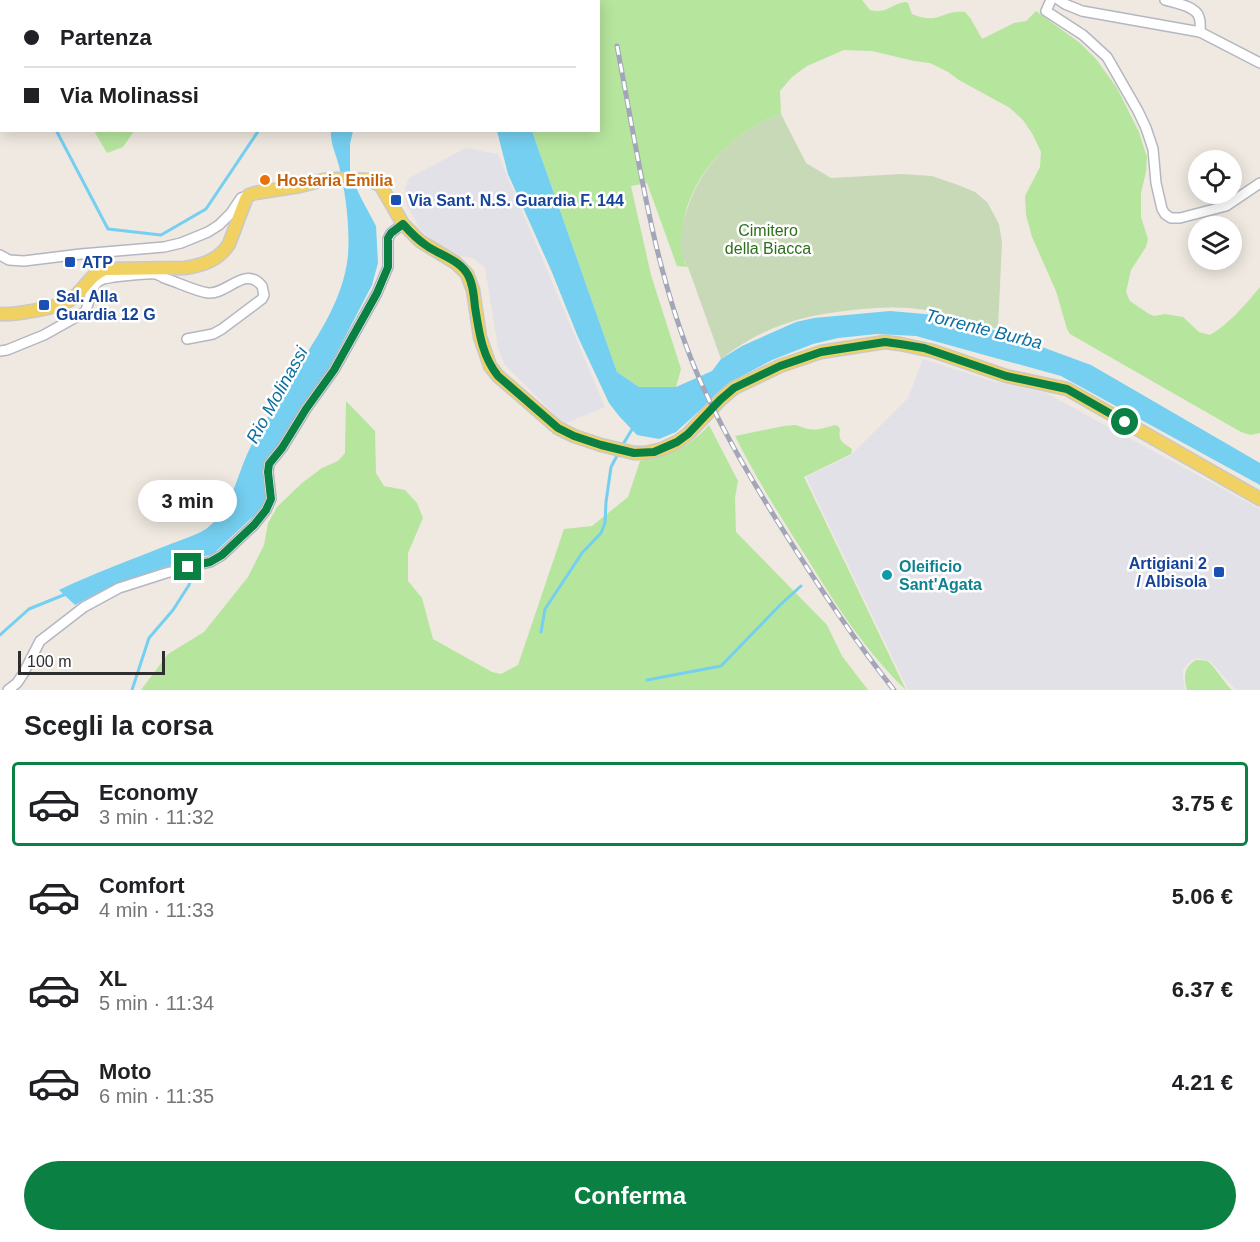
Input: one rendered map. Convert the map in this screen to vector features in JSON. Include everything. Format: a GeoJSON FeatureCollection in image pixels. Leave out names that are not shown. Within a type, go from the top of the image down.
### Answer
{"type":"FeatureCollection","features":[{"type":"Feature","properties":{"kind":"main road"},"geometry":{"type":"LineString","coordinates":[[0,314],[33,310],[69,300],[91,277],[105,269],[157,272],[195,266],[215,258],[221,255],[229,244],[249,195],[323,180],[370,180],[381,186],[403,224],[420,241],[456,263],[468,274],[473,290],[480,337],[490,366],[498,376],[558,428],[574,436],[634,453],[662,449],[688,434],[734,388],[780,366],[821,352],[885,342],[933,351],[1006,376],[1067,389],[1259,494]]}},
{"type":"Feature","properties":{"kind":"street"},"geometry":{"type":"LineString","coordinates":[[1051,0],[1046,11],[1083,35],[1107,57],[1138,111],[1153,149],[1156,183],[1165,214],[1171,218],[1180,218],[1226,206],[1260,183]]}},
{"type":"Feature","properties":{"kind":"street"},"geometry":{"type":"LineString","coordinates":[[1059,0],[1082,11],[1200,32],[1260,63]]}},
{"type":"Feature","properties":{"kind":"street"},"geometry":{"type":"LineString","coordinates":[[1165,0],[1195,11],[1200,19],[1200,32]]}},
{"type":"Feature","properties":{"kind":"street"},"geometry":{"type":"LineString","coordinates":[[0,255],[9,260],[24,261],[164,247],[181,243],[219,225],[241,198],[249,195]]}},
{"type":"Feature","properties":{"kind":"street"},"geometry":{"type":"LineString","coordinates":[[8,690],[23,674],[40,641],[84,607],[119,588],[210,562],[222,555],[254,525],[266,510],[271,499],[269,464],[334,370],[377,293],[388,267],[388,238],[403,224]]}},
{"type":"Feature","properties":{"kind":"street"},"geometry":{"type":"LineString","coordinates":[[0,351],[44,335],[85,312],[92,289],[99,281],[110,278],[157,272],[209,293],[223,290],[238,280],[245,279],[255,280],[262,286],[264,295],[262,299],[222,329],[213,334],[187,339]]}},
{"type":"Feature","properties":{"kind":"shaded area"},"geometry":{"type":"Polygon","coordinates":[[[466,148],[498,154],[605,407],[564,424],[505,365],[498,348],[485,268],[473,258],[460,256],[439,245],[421,230],[406,204],[405,188],[409,178],[466,148]]]}},
{"type":"Feature","properties":{"kind":"shaded area"},"geometry":{"type":"Polygon","coordinates":[[[923,359],[995,382],[1046,393],[1260,509],[1260,690],[1236,690],[1211,662],[1199,658],[1190,661],[1183,670],[1185,690],[908,690],[806,477],[851,455],[908,398],[923,359]]]}},
{"type":"Feature","properties":{"kind":"green space"},"geometry":{"type":"Polygon","coordinates":[[[600,0],[862,0],[870,10],[876,11],[886,10],[906,2],[912,14],[921,17],[934,18],[965,12],[982,39],[1014,23],[1026,21],[1036,11],[1080,43],[1096,59],[1117,88],[1139,132],[1147,157],[1141,193],[1141,217],[1148,239],[1146,247],[1131,270],[1126,292],[1130,301],[1154,316],[1165,314],[1183,317],[1199,332],[1210,335],[1243,307],[1260,287],[1260,433],[1251,435],[1241,432],[1070,334],[1056,291],[1032,237],[1026,215],[1025,196],[1040,167],[1041,152],[1023,120],[1010,108],[930,63],[872,51],[844,50],[807,66],[792,77],[780,91],[781,114],[734,140],[698,182],[690,198],[684,221],[684,262],[688,267],[677,266],[647,183],[631,186],[651,275],[681,369],[676,387],[639,387],[617,372],[532,132],[600,132],[600,0]]]}},
{"type":"Feature","properties":{"kind":"green space","name":"Cimitero della Biacca"},"geometry":{"type":"Polygon","coordinates":[[[781,114],[806,163],[831,178],[902,174],[932,176],[975,192],[987,202],[999,224],[1002,242],[998,329],[922,309],[873,308],[834,312],[783,324],[736,348],[721,359],[682,255],[681,237],[686,212],[703,175],[715,159],[745,132],[781,114]]]}},
{"type":"Feature","properties":{"kind":"green space"},"geometry":{"type":"Polygon","coordinates":[[[95,132],[133,132],[123,147],[107,153],[95,132]]]}},
{"type":"Feature","properties":{"kind":"green space"},"geometry":{"type":"Polygon","coordinates":[[[346,401],[375,431],[376,473],[384,486],[405,490],[417,503],[423,518],[408,553],[408,581],[422,598],[433,639],[492,672],[501,674],[518,665],[564,529],[592,526],[628,497],[640,461],[660,456],[686,445],[709,425],[738,481],[735,498],[736,532],[827,625],[842,656],[868,690],[141,690],[168,654],[204,632],[248,577],[264,545],[268,523],[277,507],[302,483],[322,468],[338,461],[345,453],[346,401]]]}},
{"type":"Feature","properties":{"kind":"green space"},"geometry":{"type":"Polygon","coordinates":[[[796,425],[816,430],[838,426],[841,440],[852,449],[851,454],[804,477],[906,690],[878,660],[840,610],[769,498],[735,436],[796,425]]]}},
{"type":"Feature","properties":{"kind":"green space"},"geometry":{"type":"Polygon","coordinates":[[[1196,660],[1210,663],[1232,690],[1187,690],[1186,673],[1189,666],[1196,660]]]}},
{"type":"Feature","properties":{"kind":"water"},"geometry":{"type":"Polygon","coordinates":[[[331,132],[353,132],[350,144],[350,174],[376,226],[378,263],[372,285],[329,368],[265,463],[263,478],[266,486],[266,499],[258,512],[213,554],[162,568],[111,586],[75,605],[59,590],[197,534],[215,521],[228,502],[251,446],[326,321],[345,273],[348,256],[348,222],[339,166],[331,132]]]}},
{"type":"Feature","properties":{"kind":"water"},"geometry":{"type":"Polygon","coordinates":[[[497,132],[532,132],[617,372],[639,387],[676,387],[712,371],[721,359],[742,346],[796,322],[814,318],[890,311],[936,315],[998,331],[1091,365],[1260,463],[1260,485],[1061,376],[916,336],[877,334],[838,338],[813,344],[772,360],[742,376],[720,392],[676,432],[659,439],[637,435],[609,403],[508,174],[497,132]]]}},
{"type":"Feature","properties":{"kind":"waterway","name":"Torrente Burba"},"geometry":{"type":"LineString","coordinates":[[57,132],[108,229],[161,235],[206,209],[258,132]]}},
{"type":"Feature","properties":{"kind":"waterway"},"geometry":{"type":"LineString","coordinates":[[622,446],[634,426]]}},
{"type":"Feature","properties":{"kind":"waterway"},"geometry":{"type":"LineString","coordinates":[[541,632],[545,609],[582,553],[601,533],[605,523],[611,467],[619,452]]}},
{"type":"Feature","properties":{"kind":"waterway"},"geometry":{"type":"LineString","coordinates":[[132,690],[149,638],[173,610],[189,585],[195,568]]}},
{"type":"Feature","properties":{"kind":"waterway"},"geometry":{"type":"LineString","coordinates":[[647,680],[721,666],[801,586]]}},
{"type":"Feature","properties":{"kind":"waterway","name":"Rio Molinassi"},"geometry":{"type":"LineString","coordinates":[[0,635],[29,609],[66,594]]}},
{"type":"Feature","properties":{"kind":"railway"},"geometry":{"type":"LineString","coordinates":[[617,46],[648,211],[668,292],[696,371],[733,447],[776,519],[833,606],[894,690]]}},
{"type":"Feature","properties":{"kind":"place","name":"Hostaria Emilia"},"geometry":{"type":"Point","coordinates":[265,180]}},
{"type":"Feature","properties":{"kind":"place","name":"Via Sant. N.S. Guardia F. 144"},"geometry":{"type":"Point","coordinates":[396,200]}},
{"type":"Feature","properties":{"kind":"place","name":"ATP"},"geometry":{"type":"Point","coordinates":[70,262]}},
{"type":"Feature","properties":{"kind":"place","name":"Sal. Alla Guardia 12 G"},"geometry":{"type":"Point","coordinates":[44,305]}},
{"type":"Feature","properties":{"kind":"place","name":"Artigiani 2 / Albisola"},"geometry":{"type":"Point","coordinates":[1219,572]}},
{"type":"Feature","properties":{"kind":"place","name":"Oleificio Sant'Agata"},"geometry":{"type":"Point","coordinates":[887,575]}},
{"type":"Feature","properties":{"kind":"route"},"geometry":{"type":"LineString","coordinates":[[188,567],[210,562],[222,555],[254,525],[266,510],[271,499],[269,464],[334,370],[377,293],[388,267],[388,238],[403,224],[429,248],[462,267],[468,274],[485,354],[490,366],[498,376],[558,428],[601,445],[634,453],[654,452],[677,442],[688,434],[734,388],[780,366],[821,352],[885,342],[924,348],[1006,376],[1067,389],[1125,422]]}}]}
